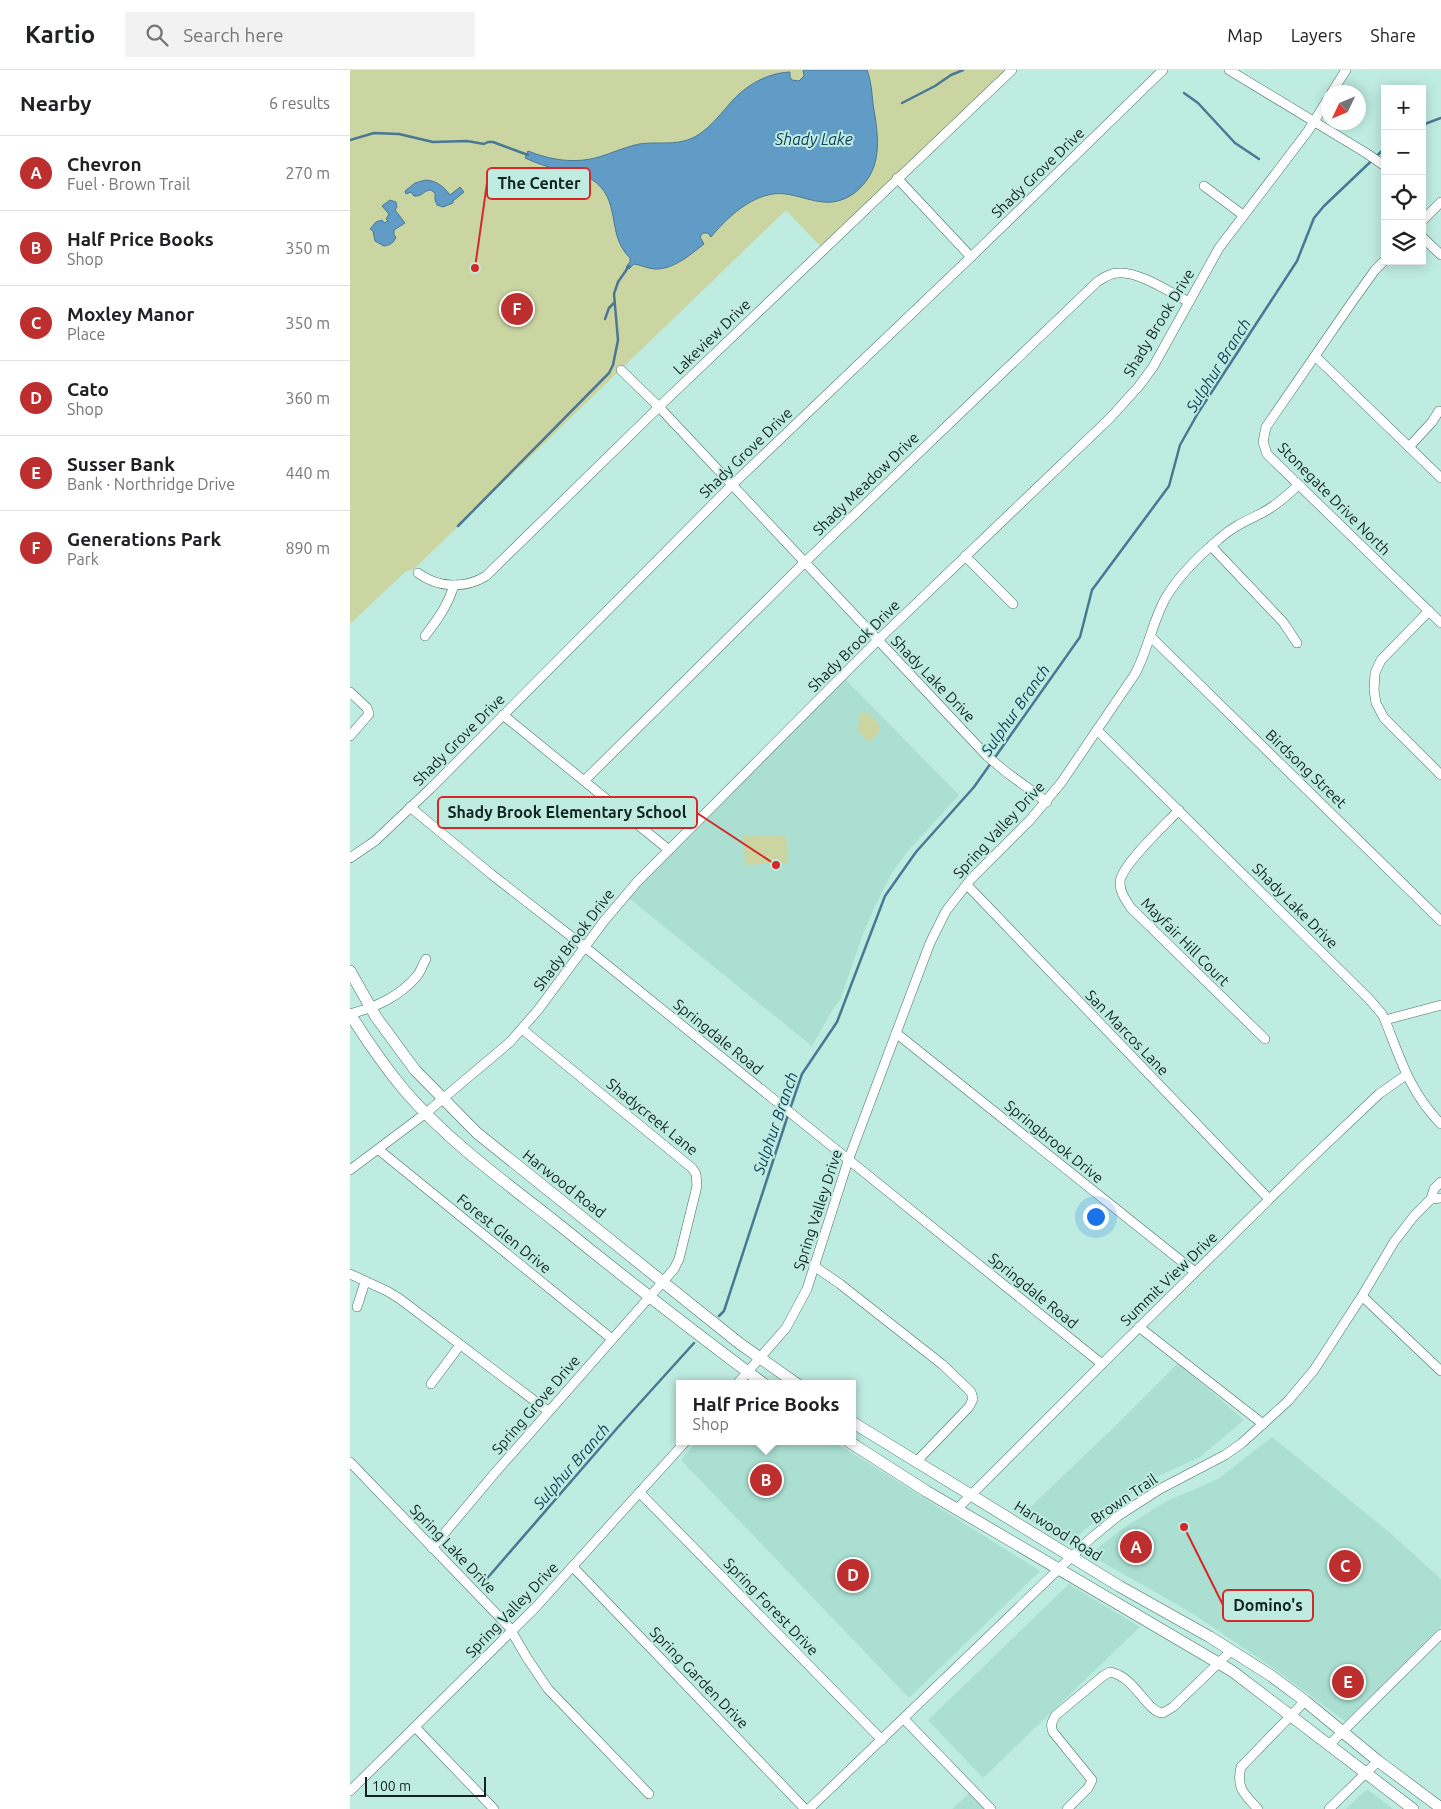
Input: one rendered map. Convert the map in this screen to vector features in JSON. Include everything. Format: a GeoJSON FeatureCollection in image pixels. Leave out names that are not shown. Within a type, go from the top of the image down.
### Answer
{"type":"FeatureCollection","features":[{"type":"Feature","properties":{"kind":"main road","name":"Harwood Road"},"geometry":{"type":"LineString","coordinates":[[350,970],[370,1008],[415,1070],[442,1100],[477,1133],[739,1343],[791,1380]]}},
{"type":"Feature","properties":{"kind":"main road"},"geometry":{"type":"LineString","coordinates":[[350,1014],[386,1067],[426,1113],[468,1151],[649,1297],[759,1380]]}},
{"type":"Feature","properties":{"kind":"main road","name":"Harwood Road"},"geometry":{"type":"LineString","coordinates":[[856,1424],[1119,1586],[1232,1650],[1305,1701],[1378,1762],[1441,1808]]}},
{"type":"Feature","properties":{"kind":"main road","name":"Harwood Road"},"geometry":{"type":"LineString","coordinates":[[854,1445],[957,1509],[1219,1663],[1291,1715],[1413,1809]]}},
{"type":"Feature","properties":{"kind":"street","name":"Lakeview Drive"},"geometry":{"type":"LineString","coordinates":[[418,573],[431,582],[454,585],[471,583],[486,576],[897,178],[1012,70]]}},
{"type":"Feature","properties":{"kind":"street","name":"Shady Grove Drive"},"geometry":{"type":"LineString","coordinates":[[350,858],[375,841],[732,485],[971,257],[1163,70]]}},
{"type":"Feature","properties":{"kind":"street"},"geometry":{"type":"LineString","coordinates":[[1229,70],[1381,163]]}},
{"type":"Feature","properties":{"kind":"street"},"geometry":{"type":"LineString","coordinates":[[1336,85],[1346,70]]}},
{"type":"Feature","properties":{"kind":"street","name":"Shady Brook Drive"},"geometry":{"type":"LineString","coordinates":[[350,1170],[426,1113],[510,1042],[586,948],[620,900],[878,641],[1110,418],[1139,386],[1153,367],[1219,248],[1308,132],[1321,109]]}},
{"type":"Feature","properties":{"kind":"street"},"geometry":{"type":"LineString","coordinates":[[897,178],[971,257]]}},
{"type":"Feature","properties":{"kind":"street"},"geometry":{"type":"LineString","coordinates":[[1204,186],[1243,215]]}},
{"type":"Feature","properties":{"kind":"street"},"geometry":{"type":"LineString","coordinates":[[1423,220],[1441,202]]}},
{"type":"Feature","properties":{"kind":"street"},"geometry":{"type":"LineString","coordinates":[[1426,241],[1441,255]]}},
{"type":"Feature","properties":{"kind":"street","name":"Stonegate Drive North"},"geometry":{"type":"LineString","coordinates":[[1381,264],[1266,427],[1264,446],[1267,454],[1441,623]]}},
{"type":"Feature","properties":{"kind":"street","name":"Shady Meadow Drive"},"geometry":{"type":"LineString","coordinates":[[585,780],[805,562],[1097,282],[1116,272],[1128,273],[1189,302]]}},
{"type":"Feature","properties":{"kind":"street"},"geometry":{"type":"LineString","coordinates":[[1315,356],[1441,478]]}},
{"type":"Feature","properties":{"kind":"street","name":"Shady Lake Drive"},"geometry":{"type":"LineString","coordinates":[[621,370],[659,407],[987,756],[1046,802]]}},
{"type":"Feature","properties":{"kind":"street"},"geometry":{"type":"LineString","coordinates":[[1409,447],[1432,422],[1439,411]]}},
{"type":"Feature","properties":{"kind":"street","name":"Spring Valley Drive"},"geometry":{"type":"LineString","coordinates":[[741,1380],[786,1328],[807,1289],[848,1161],[937,927],[946,911],[975,874],[1030,820],[1062,783],[1135,674],[1144,658],[1166,599],[1178,581],[1211,546],[1234,526],[1262,513],[1283,499],[1298,485]]}},
{"type":"Feature","properties":{"kind":"street"},"geometry":{"type":"LineString","coordinates":[[1211,546],[1283,622],[1297,643]]}},
{"type":"Feature","properties":{"kind":"street"},"geometry":{"type":"LineString","coordinates":[[965,556],[1013,604]]}},
{"type":"Feature","properties":{"kind":"street"},"geometry":{"type":"LineString","coordinates":[[425,636],[449,601],[454,585]]}},
{"type":"Feature","properties":{"kind":"street"},"geometry":{"type":"LineString","coordinates":[[1429,611],[1381,660],[1376,673],[1374,690],[1376,703],[1384,718],[1441,775]]}},
{"type":"Feature","properties":{"kind":"street","name":"Birdsong Street"},"geometry":{"type":"LineString","coordinates":[[1151,637],[1441,921]]}},
{"type":"Feature","properties":{"kind":"street"},"geometry":{"type":"LineString","coordinates":[[350,692],[367,708],[369,714],[350,736]]}},
{"type":"Feature","properties":{"kind":"street"},"geometry":{"type":"LineString","coordinates":[[502,715],[585,780],[669,850]]}},
{"type":"Feature","properties":{"kind":"street","name":"Shady Lake Drive"},"geometry":{"type":"LineString","coordinates":[[1097,730],[1370,999],[1382,1014],[1406,1075],[1423,1105],[1441,1124]]}},
{"type":"Feature","properties":{"kind":"street","name":"Springdale Road"},"geometry":{"type":"LineString","coordinates":[[410,807],[1102,1364]]}},
{"type":"Feature","properties":{"kind":"street","name":"Mayfair Hill Court"},"geometry":{"type":"LineString","coordinates":[[1179,810],[1125,870],[1120,882],[1122,894],[1131,908],[1265,1039]]}},
{"type":"Feature","properties":{"kind":"street","name":"San Marcos Lane"},"geometry":{"type":"LineString","coordinates":[[966,885],[1269,1199]]}},
{"type":"Feature","properties":{"kind":"street"},"geometry":{"type":"LineString","coordinates":[[350,1014],[383,1004],[418,975],[426,959]]}},
{"type":"Feature","properties":{"kind":"street"},"geometry":{"type":"LineString","coordinates":[[1385,1020],[1441,1005]]}},
{"type":"Feature","properties":{"kind":"street","name":"Shadycreek Lane"},"geometry":{"type":"LineString","coordinates":[[522,1029],[692,1168],[696,1174],[697,1186],[679,1259],[674,1269],[663,1282]]}},
{"type":"Feature","properties":{"kind":"street","name":"Springbrook Drive"},"geometry":{"type":"LineString","coordinates":[[896,1033],[1195,1272]]}},
{"type":"Feature","properties":{"kind":"street","name":"Summit View Drive"},"geometry":{"type":"LineString","coordinates":[[957,1509],[1269,1199],[1379,1094],[1406,1075]]}},
{"type":"Feature","properties":{"kind":"street","name":"Forest Glen Drive"},"geometry":{"type":"LineString","coordinates":[[379,1150],[612,1339]]}},
{"type":"Feature","properties":{"kind":"street","name":"Brown Trail"},"geometry":{"type":"LineString","coordinates":[[810,1809],[1090,1539],[1118,1516],[1160,1489],[1225,1455],[1242,1443],[1288,1401],[1314,1370],[1394,1242],[1414,1216],[1431,1199],[1434,1189],[1441,1182]]}},
{"type":"Feature","properties":{"kind":"street"},"geometry":{"type":"LineString","coordinates":[[1431,1199],[1441,1198]]}},
{"type":"Feature","properties":{"kind":"street"},"geometry":{"type":"LineString","coordinates":[[814,1266],[840,1284],[943,1365],[971,1392],[973,1399],[969,1407],[916,1462]]}},
{"type":"Feature","properties":{"kind":"street"},"geometry":{"type":"LineString","coordinates":[[350,1274],[400,1299],[548,1411]]}},
{"type":"Feature","properties":{"kind":"street"},"geometry":{"type":"LineString","coordinates":[[357,1307],[365,1282]]}},
{"type":"Feature","properties":{"kind":"street","name":"Spring Grove Drive"},"geometry":{"type":"LineString","coordinates":[[432,1548],[548,1411],[663,1282]]}},
{"type":"Feature","properties":{"kind":"street"},"geometry":{"type":"LineString","coordinates":[[1362,1296],[1441,1371]]}},
{"type":"Feature","properties":{"kind":"street"},"geometry":{"type":"LineString","coordinates":[[1139,1327],[1264,1424]]}},
{"type":"Feature","properties":{"kind":"street"},"geometry":{"type":"LineString","coordinates":[[431,1384],[460,1345]]}},
{"type":"Feature","properties":{"kind":"street","name":"Spring Valley Drive"},"geometry":{"type":"LineString","coordinates":[[350,1791],[512,1631],[573,1567],[682,1445]]}},
{"type":"Feature","properties":{"kind":"street","name":"Spring Lake Drive"},"geometry":{"type":"LineString","coordinates":[[350,1462],[512,1631],[527,1658],[548,1688],[649,1794]]}},
{"type":"Feature","properties":{"kind":"street","name":"Spring Forest Drive"},"geometry":{"type":"LineString","coordinates":[[640,1493],[882,1740]]}},
{"type":"Feature","properties":{"kind":"street","name":"Spring Garden Drive"},"geometry":{"type":"LineString","coordinates":[[573,1567],[805,1809]]}},
{"type":"Feature","properties":{"kind":"street"},"geometry":{"type":"LineString","coordinates":[[1329,1745],[1441,1634]]}},
{"type":"Feature","properties":{"kind":"street"},"geometry":{"type":"LineString","coordinates":[[1067,1809],[1088,1788],[1092,1780],[1053,1732],[1051,1728],[1052,1721],[1056,1715],[1102,1676],[1110,1672],[1127,1679],[1155,1711],[1163,1713],[1173,1707],[1232,1650]]}},
{"type":"Feature","properties":{"kind":"street"},"geometry":{"type":"LineString","coordinates":[[1258,1809],[1241,1788],[1239,1781],[1241,1767],[1305,1701]]}},
{"type":"Feature","properties":{"kind":"street"},"geometry":{"type":"LineString","coordinates":[[904,1719],[991,1809]]}},
{"type":"Feature","properties":{"kind":"street"},"geometry":{"type":"LineString","coordinates":[[416,1727],[494,1809]]}},
{"type":"Feature","properties":{"kind":"street"},"geometry":{"type":"LineString","coordinates":[[1329,1809],[1378,1762]]}},
{"type":"Feature","properties":{"kind":"shaded area"},"geometry":{"type":"Polygon","coordinates":[[[350,70],[1012,70],[823,249],[786,210],[414,569],[405,572],[350,624],[350,70]]]}},
{"type":"Feature","properties":{"kind":"shaded area"},"geometry":{"type":"Polygon","coordinates":[[[842,676],[959,795],[907,852],[893,871],[863,934],[840,1000],[812,1046],[625,895],[842,676]]]}},
{"type":"Feature","properties":{"kind":"shaded area"},"geometry":{"type":"Polygon","coordinates":[[[860,713],[869,714],[879,725],[879,732],[869,742],[858,731],[860,713]]]}},
{"type":"Feature","properties":{"kind":"shaded area"},"geometry":{"type":"Polygon","coordinates":[[[786,835],[788,863],[745,865],[743,836],[786,835]]]}},
{"type":"Feature","properties":{"kind":"shaded area"},"geometry":{"type":"Polygon","coordinates":[[[1178,1363],[1244,1420],[1200,1457],[1154,1478],[1116,1503],[1074,1539],[1065,1543],[1022,1515],[1110,1431],[1178,1363]]]}},
{"type":"Feature","properties":{"kind":"shaded area"},"geometry":{"type":"Polygon","coordinates":[[[1272,1437],[1389,1532],[1441,1579],[1441,1626],[1346,1722],[1273,1668],[1192,1613],[1097,1559],[1096,1550],[1120,1530],[1167,1501],[1218,1479],[1272,1437]]]}},
{"type":"Feature","properties":{"kind":"shaded area"},"geometry":{"type":"Polygon","coordinates":[[[694,1445],[839,1445],[1040,1571],[909,1698],[681,1460],[694,1445]]]}},
{"type":"Feature","properties":{"kind":"shaded area"},"geometry":{"type":"Polygon","coordinates":[[[1069,1584],[1140,1627],[983,1778],[928,1720],[1069,1584]]]}},
{"type":"Feature","properties":{"kind":"shaded area"},"geometry":{"type":"Polygon","coordinates":[[[1367,1789],[1393,1809],[1346,1809],[1367,1789]]]}},
{"type":"Feature","properties":{"kind":"shaded area"},"geometry":{"type":"Polygon","coordinates":[[[973,1790],[991,1809],[952,1809],[973,1790]]]}},
{"type":"Feature","properties":{"kind":"water","name":"Shady Lake"},"geometry":{"type":"Polygon","coordinates":[[[803,70],[867,70],[871,87],[877,149],[876,160],[867,180],[853,194],[836,201],[824,202],[792,195],[776,194],[752,201],[723,224],[711,237],[708,233],[703,233],[700,237],[704,244],[681,261],[668,267],[654,269],[634,264],[629,269],[626,267],[630,262],[630,258],[622,249],[615,228],[611,206],[601,187],[583,175],[546,166],[525,158],[528,151],[554,159],[572,161],[590,159],[639,144],[669,143],[691,139],[712,123],[739,94],[752,84],[766,77],[790,72],[792,80],[799,81],[804,76],[803,70]]]}},
{"type":"Feature","properties":{"kind":"water"},"geometry":{"type":"Polygon","coordinates":[[[426,180],[440,184],[450,195],[460,187],[464,192],[453,203],[443,207],[437,205],[435,193],[431,190],[417,196],[414,196],[411,192],[406,194],[405,191],[415,183],[426,180]]]}},
{"type":"Feature","properties":{"kind":"water"},"geometry":{"type":"Polygon","coordinates":[[[390,200],[396,202],[397,207],[395,210],[405,223],[394,230],[396,237],[393,242],[384,246],[375,241],[373,231],[370,229],[376,222],[382,220],[384,223],[388,221],[386,219],[389,214],[382,206],[390,200]]]}},
{"type":"Feature","properties":{"kind":"waterway"},"geometry":{"type":"LineString","coordinates":[[902,103],[963,70]]}},
{"type":"Feature","properties":{"kind":"waterway"},"geometry":{"type":"LineString","coordinates":[[1184,93],[1198,103],[1235,143],[1259,159]]}},
{"type":"Feature","properties":{"kind":"waterway","name":"Sulphur Branch"},"geometry":{"type":"LineString","coordinates":[[1426,124],[1441,118]]}},
{"type":"Feature","properties":{"kind":"waterway"},"geometry":{"type":"LineString","coordinates":[[350,140],[374,133],[399,134],[433,142],[467,141],[484,144],[493,142],[528,155]]}},
{"type":"Feature","properties":{"kind":"waterway","name":"Sulphur Branch"},"geometry":{"type":"LineString","coordinates":[[790,1109],[802,1074],[837,1022],[885,896],[916,852],[974,787],[1080,637],[1092,590],[1169,486],[1180,445],[1198,413],[1297,261],[1314,218],[1324,206],[1381,152]]}},
{"type":"Feature","properties":{"kind":"waterway"},"geometry":{"type":"LineString","coordinates":[[458,526],[609,373],[613,365],[618,340],[614,294],[618,282],[629,266]]}},
{"type":"Feature","properties":{"kind":"waterway"},"geometry":{"type":"LineString","coordinates":[[605,319],[609,308],[614,303]]}},
{"type":"Feature","properties":{"kind":"waterway","name":"Sulphur Branch"},"geometry":{"type":"LineString","coordinates":[[719,1316],[724,1311],[788,1115]]}},
{"type":"Feature","properties":{"kind":"waterway","name":"Sulphur Branch"},"geometry":{"type":"LineString","coordinates":[[484,1582],[619,1426],[694,1343]]}},
{"type":"Feature","properties":{"kind":"place","name":"The Center"},"geometry":{"type":"Point","coordinates":[475,268]}},
{"type":"Feature","properties":{"kind":"place","name":"Generations Park"},"geometry":{"type":"Point","coordinates":[517,309]}},
{"type":"Feature","properties":{"kind":"place","name":"Shady Brook Elementary School"},"geometry":{"type":"Point","coordinates":[776,865]}},
{"type":"Feature","properties":{"kind":"place","name":"Half Price Books"},"geometry":{"type":"Point","coordinates":[766,1480]}},
{"type":"Feature","properties":{"kind":"place","name":"Domino's"},"geometry":{"type":"Point","coordinates":[1184,1527]}},
{"type":"Feature","properties":{"kind":"place","name":"Chevron"},"geometry":{"type":"Point","coordinates":[1136,1547]}},
{"type":"Feature","properties":{"kind":"place","name":"Moxley Manor"},"geometry":{"type":"Point","coordinates":[1345,1566]}},
{"type":"Feature","properties":{"kind":"place","name":"Cato"},"geometry":{"type":"Point","coordinates":[853,1575]}},
{"type":"Feature","properties":{"kind":"place","name":"Susser Bank"},"geometry":{"type":"Point","coordinates":[1348,1682]}}]}
